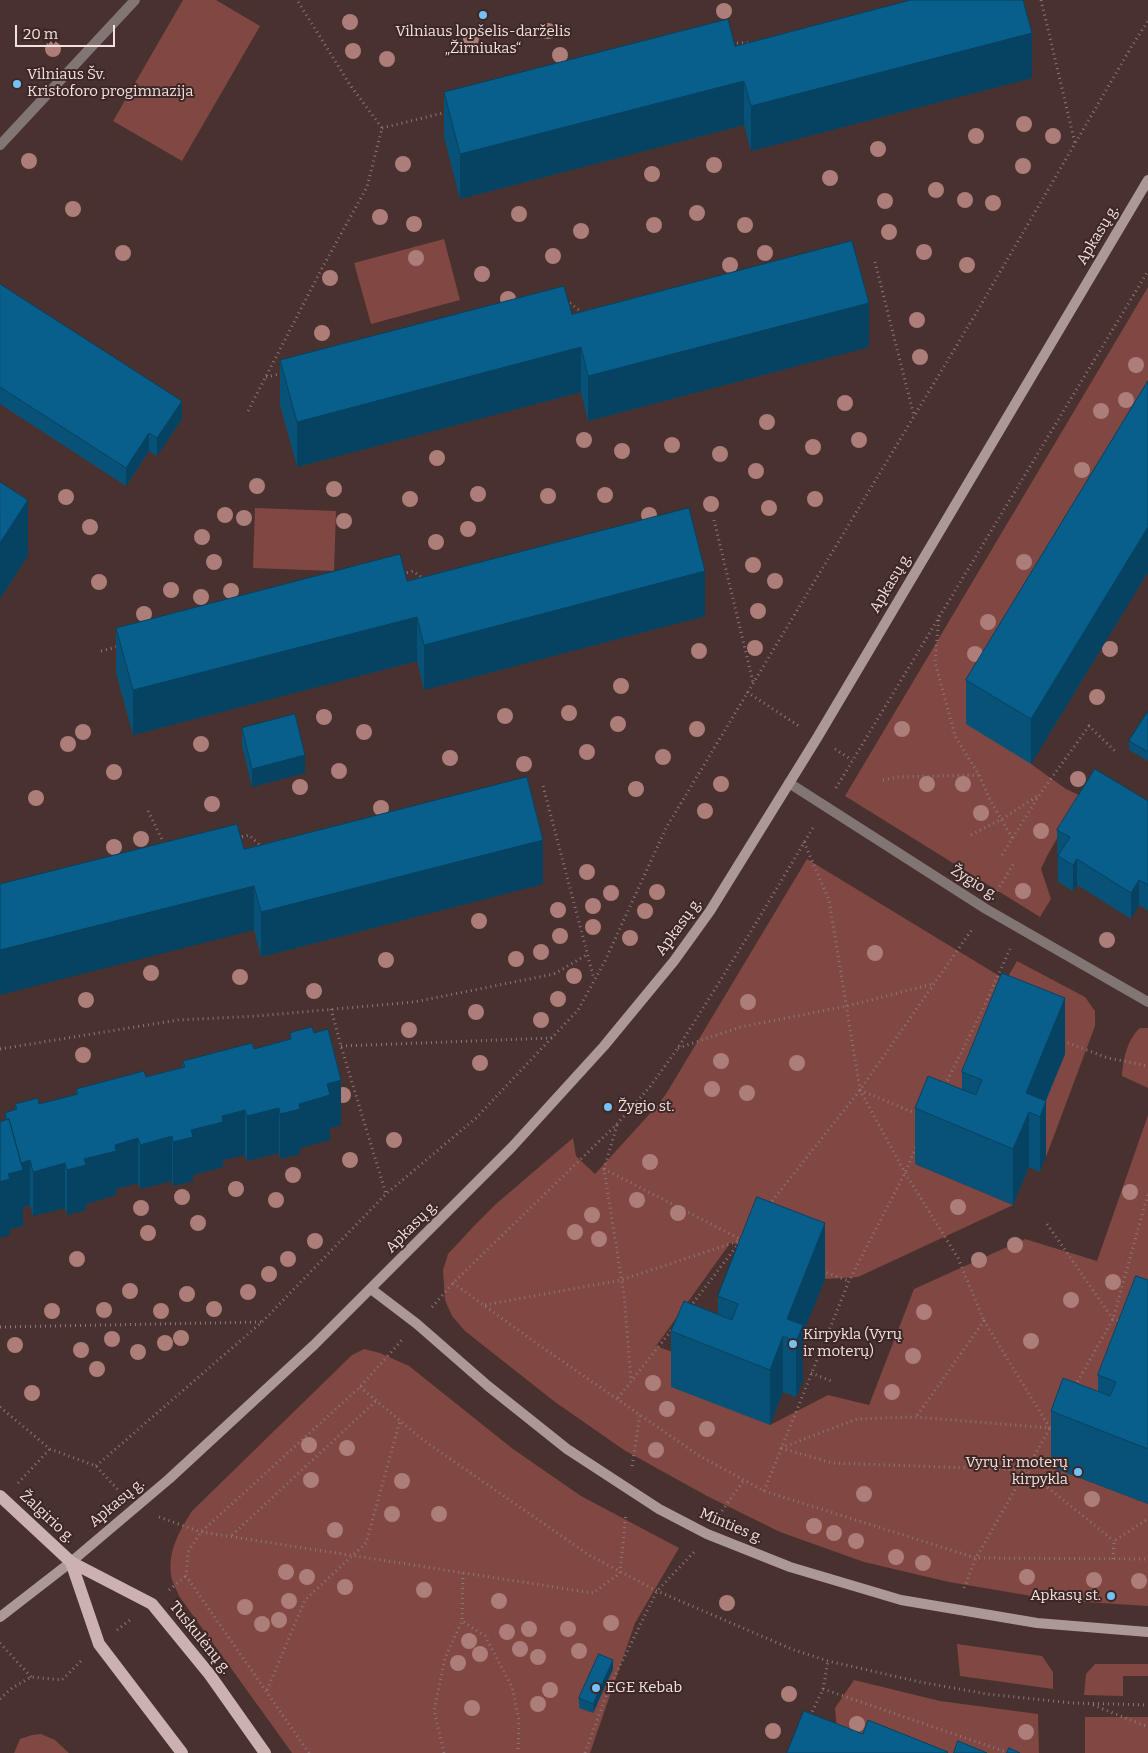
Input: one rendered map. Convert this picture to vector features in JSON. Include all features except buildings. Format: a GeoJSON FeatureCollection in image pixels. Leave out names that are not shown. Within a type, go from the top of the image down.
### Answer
{"type":"FeatureCollection","features":[{"type":"Feature","properties":{"kind":"main road","name":"Apkasų g."},"geometry":{"type":"LineString","coordinates":[[0,1617],[71,1562],[176,1472],[314,1345],[512,1147],[604,1046],[674,961],[710,911],[789,783],[1148,180]]}},
{"type":"Feature","properties":{"kind":"main road","name":"Minties g."},"geometry":{"type":"LineString","coordinates":[[371,1289],[567,1449],[659,1508],[706,1534],[790,1567],[901,1600],[1037,1623],[1148,1632]]}},
{"type":"Feature","properties":{"kind":"main road","name":"Žalgirio g."},"geometry":{"type":"LineString","coordinates":[[2,1497],[71,1562]]}},
{"type":"Feature","properties":{"kind":"main road"},"geometry":{"type":"LineString","coordinates":[[71,1562],[99,1644],[182,1753]]}},
{"type":"Feature","properties":{"kind":"main road","name":"Tuskulėnų g."},"geometry":{"type":"LineString","coordinates":[[71,1562],[152,1604],[210,1674],[265,1753]]}},
{"type":"Feature","properties":{"kind":"street"},"geometry":{"type":"LineString","coordinates":[[0,144],[135,0]]}},
{"type":"Feature","properties":{"kind":"street","name":"Žygio g."},"geometry":{"type":"LineString","coordinates":[[789,783],[986,909],[1148,1002]]}},
{"type":"Feature","properties":{"kind":"path"},"geometry":{"type":"LineString","coordinates":[[297,0],[350,85],[382,128]]}},
{"type":"Feature","properties":{"kind":"path"},"geometry":{"type":"LineString","coordinates":[[1041,0],[1075,144]]}},
{"type":"Feature","properties":{"kind":"path"},"geometry":{"type":"LineString","coordinates":[[0,1407],[50,1449],[96,1466],[262,1322],[386,1194],[476,1118],[578,1010],[605,960],[666,828],[914,416],[1148,21]]}},
{"type":"Feature","properties":{"kind":"path"},"geometry":{"type":"LineString","coordinates":[[728,43],[758,43]]}},
{"type":"Feature","properties":{"kind":"path"},"geometry":{"type":"LineString","coordinates":[[382,128],[447,112]]}},
{"type":"Feature","properties":{"kind":"path"},"geometry":{"type":"LineString","coordinates":[[248,410],[367,187],[382,128]]}},
{"type":"Feature","properties":{"kind":"path"},"geometry":{"type":"LineString","coordinates":[[875,262],[914,416]]}},
{"type":"Feature","properties":{"kind":"path"},"geometry":{"type":"LineString","coordinates":[[1148,271],[939,615],[750,933],[678,1048],[649,1088],[617,1124],[454,1283],[539,1345],[698,1455],[764,1491],[976,1558],[1148,1559]]}},
{"type":"Feature","properties":{"kind":"path"},"geometry":{"type":"LineString","coordinates":[[557,302],[567,300],[590,318]]}},
{"type":"Feature","properties":{"kind":"path"},"geometry":{"type":"LineString","coordinates":[[265,377],[293,370]]}},
{"type":"Feature","properties":{"kind":"path"},"geometry":{"type":"LineString","coordinates":[[714,520],[753,683]]}},
{"type":"Feature","properties":{"kind":"path"},"geometry":{"type":"LineString","coordinates":[[395,576],[413,571],[425,580]]}},
{"type":"Feature","properties":{"kind":"path"},"geometry":{"type":"LineString","coordinates":[[939,615],[935,662],[955,736],[979,775],[1013,839]]}},
{"type":"Feature","properties":{"kind":"path"},"geometry":{"type":"LineString","coordinates":[[101,651],[127,644]]}},
{"type":"Feature","properties":{"kind":"path"},"geometry":{"type":"LineString","coordinates":[[1002,854],[1040,794],[1089,726],[1117,753]]}},
{"type":"Feature","properties":{"kind":"path"},"geometry":{"type":"LineString","coordinates":[[883,780],[897,776],[979,775]]}},
{"type":"Feature","properties":{"kind":"path"},"geometry":{"type":"LineString","coordinates":[[543,786],[594,980]]}},
{"type":"Feature","properties":{"kind":"path"},"geometry":{"type":"LineString","coordinates":[[971,835],[1002,819],[1040,794]]}},
{"type":"Feature","properties":{"kind":"path"},"geometry":{"type":"LineString","coordinates":[[148,811],[165,847]]}},
{"type":"Feature","properties":{"kind":"path"},"geometry":{"type":"LineString","coordinates":[[231,840],[249,835],[268,854]]}},
{"type":"Feature","properties":{"kind":"path"},"geometry":{"type":"LineString","coordinates":[[804,841],[829,900],[860,1090],[906,1173],[958,1258],[984,1321],[1050,1428]]}},
{"type":"Feature","properties":{"kind":"path"},"geometry":{"type":"LineString","coordinates":[[764,1212],[860,1090],[986,909],[1014,863]]}},
{"type":"Feature","properties":{"kind":"path"},"geometry":{"type":"LineString","coordinates":[[945,1085],[982,1011],[1019,928]]}},
{"type":"Feature","properties":{"kind":"path"},"geometry":{"type":"LineString","coordinates":[[0,1049],[178,1020],[257,1016],[414,1002],[554,974],[588,954]]}},
{"type":"Feature","properties":{"kind":"path"},"geometry":{"type":"LineString","coordinates":[[678,1048],[741,1027],[847,1006],[933,984]]}},
{"type":"Feature","properties":{"kind":"path"},"geometry":{"type":"LineString","coordinates":[[331,1009],[386,1194]]}},
{"type":"Feature","properties":{"kind":"path"},"geometry":{"type":"LineString","coordinates":[[341,1046],[552,1038]]}},
{"type":"Feature","properties":{"kind":"path"},"geometry":{"type":"LineString","coordinates":[[1054,1038],[1108,1058],[1148,1066]]}},
{"type":"Feature","properties":{"kind":"path"},"geometry":{"type":"LineString","coordinates":[[860,1090],[919,1115]]}},
{"type":"Feature","properties":{"kind":"path"},"geometry":{"type":"LineString","coordinates":[[617,1124],[604,1169],[621,1280],[631,1381]]}},
{"type":"Feature","properties":{"kind":"path"},"geometry":{"type":"LineString","coordinates":[[764,1491],[848,1281],[906,1173],[917,1146]]}},
{"type":"Feature","properties":{"kind":"path"},"geometry":{"type":"LineString","coordinates":[[604,1169],[751,1243]]}},
{"type":"Feature","properties":{"kind":"path"},"geometry":{"type":"LineString","coordinates":[[1074,1386],[1113,1319],[1148,1194]]}},
{"type":"Feature","properties":{"kind":"path"},"geometry":{"type":"LineString","coordinates":[[1046,1224],[1113,1319],[1122,1321]]}},
{"type":"Feature","properties":{"kind":"path"},"geometry":{"type":"LineString","coordinates":[[690,1307],[748,1233]]}},
{"type":"Feature","properties":{"kind":"path"},"geometry":{"type":"LineString","coordinates":[[484,1305],[621,1280],[742,1240]]}},
{"type":"Feature","properties":{"kind":"path"},"geometry":{"type":"LineString","coordinates":[[822,1270],[848,1281]]}},
{"type":"Feature","properties":{"kind":"path"},"geometry":{"type":"LineString","coordinates":[[916,1417],[984,1321]]}},
{"type":"Feature","properties":{"kind":"path"},"geometry":{"type":"LineString","coordinates":[[0,1327],[262,1322]]}},
{"type":"Feature","properties":{"kind":"path"},"geometry":{"type":"LineString","coordinates":[[618,1398],[678,1322]]}},
{"type":"Feature","properties":{"kind":"path"},"geometry":{"type":"LineString","coordinates":[[811,1373],[834,1382]]}},
{"type":"Feature","properties":{"kind":"path"},"geometry":{"type":"LineString","coordinates":[[309,1753],[186,1576],[188,1552],[201,1532],[360,1387],[423,1440],[589,1555],[657,1591],[794,1650],[828,1661],[920,1682],[987,1694],[1090,1704],[1148,1705]]}},
{"type":"Feature","properties":{"kind":"path"},"geometry":{"type":"LineString","coordinates":[[232,1536],[376,1401]]}},
{"type":"Feature","properties":{"kind":"path"},"geometry":{"type":"LineString","coordinates":[[201,1532],[593,1593],[620,1573],[628,1489],[640,1415]]}},
{"type":"Feature","properties":{"kind":"path"},"geometry":{"type":"LineString","coordinates":[[781,1448],[857,1419],[916,1417],[1050,1428]]}},
{"type":"Feature","properties":{"kind":"path"},"geometry":{"type":"LineString","coordinates":[[956,1610],[976,1558],[1055,1420]]}},
{"type":"Feature","properties":{"kind":"path"},"geometry":{"type":"LineString","coordinates":[[266,1690],[305,1600],[366,1543],[400,1421]]}},
{"type":"Feature","properties":{"kind":"path"},"geometry":{"type":"LineString","coordinates":[[781,1448],[832,1463],[1026,1470],[1114,1541]]}},
{"type":"Feature","properties":{"kind":"path"},"geometry":{"type":"LineString","coordinates":[[2,1497],[50,1449]]}},
{"type":"Feature","properties":{"kind":"path"},"geometry":{"type":"LineString","coordinates":[[585,1753],[610,1688],[657,1591],[690,1558],[744,1480]]}},
{"type":"Feature","properties":{"kind":"path"},"geometry":{"type":"LineString","coordinates":[[1114,1541],[1148,1519]]}},
{"type":"Feature","properties":{"kind":"path"},"geometry":{"type":"LineString","coordinates":[[1113,1559],[1114,1541]]}},
{"type":"Feature","properties":{"kind":"path"},"geometry":{"type":"LineString","coordinates":[[444,1753],[434,1710],[446,1658],[462,1621],[463,1574]]}},
{"type":"Feature","properties":{"kind":"path"},"geometry":{"type":"LineString","coordinates":[[462,1621],[485,1636],[512,1687],[519,1720],[518,1753]]}},
{"type":"Feature","properties":{"kind":"path"},"geometry":{"type":"LineString","coordinates":[[0,1643],[31,1677],[12,1688],[0,1700]]}},
{"type":"Feature","properties":{"kind":"path"},"geometry":{"type":"LineString","coordinates":[[808,1720],[823,1689],[828,1661]]}},
{"type":"Feature","properties":{"kind":"path"},"geometry":{"type":"LineString","coordinates":[[823,1689],[1009,1753]]}},
{"type":"Feature","properties":{"kind":"path"},"geometry":{"type":"LineString","coordinates":[[1090,1704],[1148,1727]]}},
{"type":"Feature","properties":{"kind":"shaded area"},"geometry":{"type":"Polygon","coordinates":[[[183,0],[216,0],[260,26],[182,161],[113,121],[183,0]]]}},
{"type":"Feature","properties":{"kind":"shaded area"},"geometry":{"type":"Polygon","coordinates":[[[444,239],[460,300],[371,324],[354,263],[444,239]]]}},
{"type":"Feature","properties":{"kind":"shaded area"},"geometry":{"type":"Polygon","coordinates":[[[1148,287],[1148,426],[1031,764],[1066,789],[1081,796],[1041,869],[1051,899],[1040,917],[845,796],[1148,287]]]}},
{"type":"Feature","properties":{"kind":"shaded area"},"geometry":{"type":"Polygon","coordinates":[[[255,508],[336,511],[334,571],[253,568],[255,508]]]}},
{"type":"Feature","properties":{"kind":"shaded area"},"geometry":{"type":"Polygon","coordinates":[[[807,859],[1006,980],[1017,961],[1085,997],[1095,1011],[1095,1026],[1046,1157],[915,1164],[1013,1205],[858,1277],[825,1279],[731,1242],[656,1346],[684,1356],[770,1425],[828,1395],[869,1405],[914,1289],[1025,1239],[1097,1261],[1148,1115],[1148,1336],[1051,1467],[1148,1504],[1148,1606],[1055,1600],[949,1582],[864,1562],[780,1532],[707,1496],[624,1450],[555,1402],[465,1331],[452,1316],[445,1300],[443,1270],[448,1254],[496,1204],[573,1138],[576,1156],[595,1174],[656,1107],[666,1094],[807,859]]]}},
{"type":"Feature","properties":{"kind":"shaded area"},"geometry":{"type":"Polygon","coordinates":[[[1140,1028],[1148,1028],[1148,1088],[1122,1076],[1129,1044],[1140,1028]]]}},
{"type":"Feature","properties":{"kind":"shaded area"},"geometry":{"type":"Polygon","coordinates":[[[364,1349],[380,1353],[409,1366],[513,1449],[581,1496],[679,1548],[635,1623],[590,1753],[292,1753],[179,1596],[171,1577],[171,1557],[179,1533],[192,1511],[352,1355],[364,1349]]]}},
{"type":"Feature","properties":{"kind":"shaded area"},"geometry":{"type":"Polygon","coordinates":[[[957,1644],[1042,1656],[1053,1672],[1053,1689],[960,1676],[957,1644]]]}},
{"type":"Feature","properties":{"kind":"shaded area"},"geometry":{"type":"Polygon","coordinates":[[[1095,1664],[1148,1664],[1148,1676],[1123,1676],[1123,1696],[1084,1695],[1086,1674],[1095,1664]]]}},
{"type":"Feature","properties":{"kind":"shaded area"},"geometry":{"type":"Polygon","coordinates":[[[854,1680],[940,1701],[1038,1714],[1039,1753],[868,1753],[837,1731],[835,1708],[854,1680]]]}},
{"type":"Feature","properties":{"kind":"shaded area"},"geometry":{"type":"Polygon","coordinates":[[[1085,1717],[1148,1717],[1148,1753],[1085,1753],[1085,1717]]]}},
{"type":"Feature","properties":{"kind":"shaded area"},"geometry":{"type":"Polygon","coordinates":[[[41,1734],[55,1740],[69,1753],[14,1753],[20,1739],[41,1734]]]}},
{"type":"Feature","properties":{"kind":"place","name":"Vilniaus lopšelis-darželis „Žirniukas“"},"geometry":{"type":"Point","coordinates":[483,15]}},
{"type":"Feature","properties":{"kind":"place","name":"Vilniaus Šv. Kristoforo progimnazija"},"geometry":{"type":"Point","coordinates":[17,84]}},
{"type":"Feature","properties":{"kind":"place","name":"Žygio st."},"geometry":{"type":"Point","coordinates":[608,1107]}},
{"type":"Feature","properties":{"kind":"place","name":"Kirpykla (Vyrų ir moterų)"},"geometry":{"type":"Point","coordinates":[793,1344]}},
{"type":"Feature","properties":{"kind":"place","name":"Vyrų ir moterų kirpykla"},"geometry":{"type":"Point","coordinates":[1078,1472]}},
{"type":"Feature","properties":{"kind":"place","name":"Apkasų st."},"geometry":{"type":"Point","coordinates":[1111,1596]}},
{"type":"Feature","properties":{"kind":"place","name":"EGE Kebab"},"geometry":{"type":"Point","coordinates":[596,1688]}}]}
